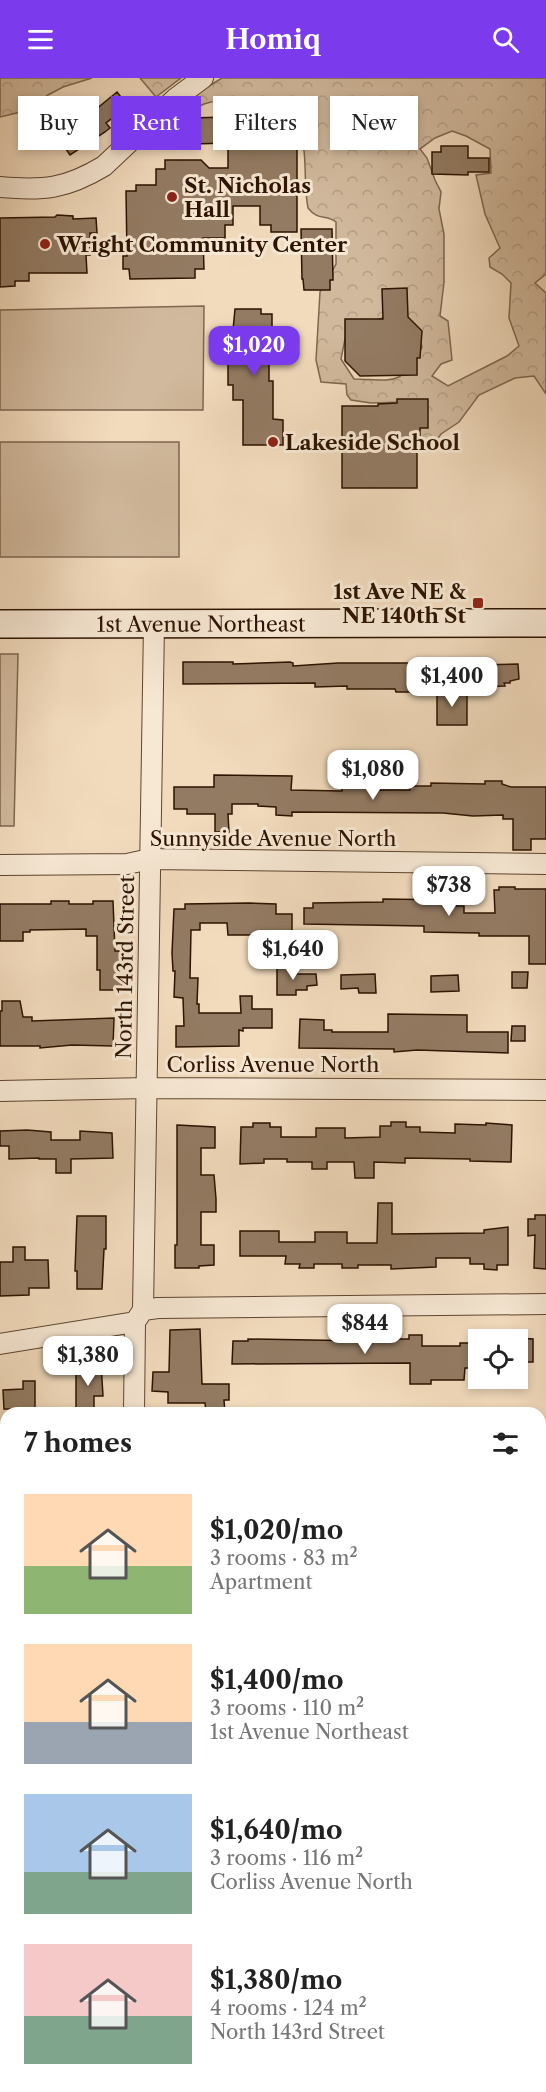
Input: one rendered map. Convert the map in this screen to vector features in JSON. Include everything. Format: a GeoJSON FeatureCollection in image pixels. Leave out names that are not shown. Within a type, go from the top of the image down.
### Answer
{"type":"FeatureCollection","features":[{"type":"Feature","properties":{"kind":"street"},"geometry":{"type":"LineString","coordinates":[[0,187],[52,188],[79,180],[104,166],[176,99],[203,78]]}},
{"type":"Feature","properties":{"kind":"street","name":"1st Avenue Northeast"},"geometry":{"type":"LineString","coordinates":[[0,624],[546,623]]}},
{"type":"Feature","properties":{"kind":"street","name":"North 143rd Street"},"geometry":{"type":"LineString","coordinates":[[134,1407],[147,1088],[154,624]]}},
{"type":"Feature","properties":{"kind":"street","name":"Sunnyside Avenue North"},"geometry":{"type":"LineString","coordinates":[[0,865],[127,864],[150,859],[546,864]]}},
{"type":"Feature","properties":{"kind":"street","name":"Corliss Avenue North"},"geometry":{"type":"LineString","coordinates":[[0,1091],[147,1088],[546,1090]]}},
{"type":"Feature","properties":{"kind":"street"},"geometry":{"type":"LineString","coordinates":[[0,1344],[139,1316],[170,1307],[546,1304]]}},
{"type":"Feature","properties":{"kind":"green space"},"geometry":{"type":"Polygon","coordinates":[[[0,78],[92,78],[63,87],[47,96],[18,96],[18,113],[0,117],[0,78]]]}},
{"type":"Feature","properties":{"kind":"green space"},"geometry":{"type":"Polygon","coordinates":[[[140,78],[181,78],[157,96],[140,78]]]}},
{"type":"Feature","properties":{"kind":"green space"},"geometry":{"type":"Polygon","coordinates":[[[222,78],[546,78],[546,274],[535,283],[546,293],[546,394],[534,376],[515,378],[479,395],[459,422],[441,434],[431,448],[417,449],[414,445],[404,402],[371,403],[351,400],[347,395],[346,384],[321,382],[316,360],[320,292],[336,264],[336,222],[315,215],[308,208],[304,150],[318,150],[318,96],[213,96],[213,102],[201,106],[201,96],[192,96],[222,78]],[[452,131],[435,138],[420,149],[427,158],[441,192],[439,209],[444,234],[444,282],[440,316],[448,321],[452,360],[441,364],[432,376],[448,386],[507,356],[519,346],[509,318],[511,283],[490,267],[489,258],[500,248],[485,214],[476,175],[491,173],[490,149],[452,131]],[[395,314],[366,323],[348,324],[341,359],[354,379],[388,380],[395,378],[409,369],[422,347],[418,332],[395,314]]]}},
{"type":"Feature","properties":{"kind":"green space"},"geometry":{"type":"Polygon","coordinates":[[[204,306],[203,410],[0,410],[0,310],[204,306]]]}},
{"type":"Feature","properties":{"kind":"green space"},"geometry":{"type":"Polygon","coordinates":[[[0,442],[179,442],[179,557],[0,557],[0,442]]]}},
{"type":"Feature","properties":{"kind":"green space"},"geometry":{"type":"Polygon","coordinates":[[[0,654],[18,654],[14,826],[0,826],[0,654]]]}},
{"type":"Feature","properties":{"kind":"building"},"geometry":{"type":"Polygon","coordinates":[[[111,97],[111,119],[106,123],[110,128],[99,136],[99,107],[111,97]]]}},
{"type":"Feature","properties":{"kind":"building"},"geometry":{"type":"Polygon","coordinates":[[[213,117],[213,143],[201,144],[201,118],[213,117]]]}},
{"type":"Feature","properties":{"kind":"building"},"geometry":{"type":"Polygon","coordinates":[[[441,146],[468,146],[468,158],[489,158],[489,172],[468,172],[468,175],[432,174],[432,152],[441,152],[441,146]]]}},
{"type":"Feature","properties":{"kind":"building"},"geometry":{"type":"Polygon","coordinates":[[[67,150],[78,150],[70,155],[67,150]]]}},
{"type":"Feature","properties":{"kind":"building"},"geometry":{"type":"Polygon","coordinates":[[[228,150],[297,150],[297,232],[271,232],[271,225],[260,225],[260,206],[233,206],[233,225],[225,225],[225,238],[203,238],[204,269],[195,269],[195,278],[130,279],[129,269],[123,269],[123,256],[127,256],[126,191],[136,191],[136,185],[156,185],[156,169],[165,169],[165,160],[201,160],[209,168],[228,168],[228,150]]]}},
{"type":"Feature","properties":{"kind":"building","name":"Wright Community Center"},"geometry":{"type":"Polygon","coordinates":[[[57,215],[73,216],[73,219],[96,218],[97,233],[90,233],[90,255],[86,255],[87,273],[29,273],[29,281],[15,281],[15,286],[0,287],[0,218],[55,217],[57,215]]]}},
{"type":"Feature","properties":{"kind":"building"},"geometry":{"type":"Polygon","coordinates":[[[301,229],[332,229],[333,280],[330,280],[330,290],[304,290],[301,229]]]}},
{"type":"Feature","properties":{"kind":"building"},"geometry":{"type":"Polygon","coordinates":[[[407,288],[408,317],[422,331],[420,358],[417,358],[417,375],[360,376],[345,361],[345,319],[383,319],[382,289],[407,288]]]}},
{"type":"Feature","properties":{"kind":"building"},"geometry":{"type":"Polygon","coordinates":[[[235,309],[261,309],[261,314],[272,314],[272,333],[269,333],[269,381],[273,381],[273,419],[283,420],[283,445],[243,445],[243,400],[233,400],[233,385],[228,385],[228,330],[233,330],[235,309]]]}},
{"type":"Feature","properties":{"kind":"building"},"geometry":{"type":"Polygon","coordinates":[[[397,399],[428,399],[428,428],[420,428],[420,442],[417,442],[417,488],[342,488],[342,406],[378,406],[378,404],[397,403],[397,399]]]}},
{"type":"Feature","properties":{"kind":"building"},"geometry":{"type":"Polygon","coordinates":[[[183,662],[233,662],[233,664],[290,662],[293,666],[338,663],[431,663],[431,673],[436,673],[436,692],[347,689],[347,686],[315,687],[315,683],[183,684],[183,662]]]}},
{"type":"Feature","properties":{"kind":"building"},"geometry":{"type":"Polygon","coordinates":[[[518,664],[519,679],[504,683],[505,686],[479,687],[479,665],[518,664]]]}},
{"type":"Feature","properties":{"kind":"building"},"geometry":{"type":"Polygon","coordinates":[[[437,690],[455,690],[456,694],[467,694],[467,725],[437,725],[437,690]]]}},
{"type":"Feature","properties":{"kind":"building"},"geometry":{"type":"Polygon","coordinates":[[[214,775],[292,776],[291,790],[342,791],[342,785],[373,785],[373,790],[410,790],[410,786],[431,786],[431,783],[485,784],[485,781],[502,781],[502,784],[511,787],[546,787],[546,839],[531,839],[531,850],[513,850],[513,819],[503,819],[503,815],[292,812],[292,816],[276,815],[276,807],[258,806],[258,804],[232,804],[232,814],[228,814],[229,832],[215,832],[215,814],[187,814],[187,809],[174,809],[174,787],[214,787],[214,775]]]}},
{"type":"Feature","properties":{"kind":"building"},"geometry":{"type":"Polygon","coordinates":[[[499,887],[546,889],[546,964],[529,964],[529,936],[479,936],[479,933],[424,932],[424,926],[304,924],[304,908],[313,908],[313,903],[383,902],[383,899],[456,900],[456,906],[464,906],[464,913],[495,913],[494,890],[499,890],[499,887]]]}},
{"type":"Feature","properties":{"kind":"building"},"geometry":{"type":"Polygon","coordinates":[[[51,901],[93,904],[93,901],[113,901],[115,951],[120,951],[122,990],[100,990],[100,970],[97,970],[97,936],[86,936],[86,929],[30,930],[30,932],[23,932],[23,941],[0,941],[0,904],[51,904],[51,901]]]}},
{"type":"Feature","properties":{"kind":"building"},"geometry":{"type":"Polygon","coordinates":[[[185,904],[276,904],[276,914],[292,914],[292,936],[275,936],[275,952],[254,952],[254,935],[228,935],[227,923],[200,923],[200,930],[191,930],[190,978],[198,978],[199,1013],[241,1013],[240,996],[252,996],[252,1009],[272,1009],[272,1028],[239,1030],[239,1046],[176,1047],[176,1026],[184,1026],[183,998],[174,997],[175,971],[173,971],[172,953],[174,909],[185,909],[185,904]]]}},
{"type":"Feature","properties":{"kind":"building"},"geometry":{"type":"Polygon","coordinates":[[[277,963],[291,964],[290,974],[316,974],[317,985],[307,986],[307,990],[296,990],[296,995],[277,995],[277,963]]]}},
{"type":"Feature","properties":{"kind":"building"},"geometry":{"type":"Polygon","coordinates":[[[512,972],[528,972],[527,988],[512,988],[512,972]]]}},
{"type":"Feature","properties":{"kind":"building"},"geometry":{"type":"Polygon","coordinates":[[[375,974],[376,993],[359,993],[358,988],[341,989],[341,975],[375,974]]]}},
{"type":"Feature","properties":{"kind":"building"},"geometry":{"type":"Polygon","coordinates":[[[458,975],[459,991],[431,992],[431,976],[458,975]]]}},
{"type":"Feature","properties":{"kind":"building"},"geometry":{"type":"Polygon","coordinates":[[[2,1001],[20,1001],[23,1017],[32,1017],[32,1021],[114,1018],[113,1046],[72,1045],[40,1048],[40,1046],[0,1046],[2,1001]]]}},
{"type":"Feature","properties":{"kind":"building"},"geometry":{"type":"Polygon","coordinates":[[[388,1014],[467,1015],[467,1032],[508,1032],[508,1053],[299,1048],[300,1019],[324,1020],[324,1030],[332,1030],[332,1032],[388,1032],[388,1014]]]}},
{"type":"Feature","properties":{"kind":"building"},"geometry":{"type":"Polygon","coordinates":[[[512,1026],[525,1026],[525,1041],[511,1041],[512,1026]]]}},
{"type":"Feature","properties":{"kind":"building"},"geometry":{"type":"Polygon","coordinates":[[[391,1122],[406,1122],[406,1127],[420,1127],[420,1132],[455,1133],[455,1124],[512,1125],[511,1162],[405,1158],[405,1163],[374,1162],[374,1178],[355,1178],[354,1162],[327,1162],[327,1169],[312,1169],[312,1162],[287,1162],[287,1159],[264,1159],[264,1163],[240,1164],[241,1127],[253,1127],[253,1123],[270,1123],[270,1127],[281,1127],[281,1137],[316,1137],[316,1128],[345,1128],[345,1138],[380,1137],[380,1126],[391,1126],[391,1122]]]}},
{"type":"Feature","properties":{"kind":"building"},"geometry":{"type":"Polygon","coordinates":[[[177,1125],[215,1127],[215,1148],[201,1148],[201,1175],[214,1175],[216,1212],[201,1212],[201,1245],[214,1245],[214,1265],[199,1266],[199,1268],[175,1268],[177,1125]]]}},
{"type":"Feature","properties":{"kind":"building"},"geometry":{"type":"Polygon","coordinates":[[[0,1131],[51,1132],[51,1140],[80,1140],[80,1131],[112,1133],[113,1158],[71,1159],[71,1173],[56,1173],[56,1159],[9,1159],[9,1146],[0,1146],[0,1131]]]}},
{"type":"Feature","properties":{"kind":"building"},"geometry":{"type":"Polygon","coordinates":[[[378,1203],[392,1203],[392,1234],[484,1233],[484,1230],[508,1227],[508,1265],[497,1265],[497,1270],[484,1269],[484,1264],[470,1264],[470,1258],[436,1258],[436,1267],[391,1269],[391,1265],[358,1265],[358,1268],[342,1268],[342,1264],[314,1264],[314,1268],[299,1268],[300,1264],[285,1264],[286,1256],[240,1256],[240,1231],[279,1231],[279,1242],[315,1242],[315,1232],[347,1232],[347,1243],[377,1243],[378,1203]]]}},
{"type":"Feature","properties":{"kind":"building"},"geometry":{"type":"Polygon","coordinates":[[[535,1215],[546,1215],[546,1269],[534,1268],[535,1235],[528,1236],[528,1219],[535,1219],[535,1215]]]}},
{"type":"Feature","properties":{"kind":"building"},"geometry":{"type":"Polygon","coordinates":[[[77,1216],[106,1216],[106,1249],[104,1249],[102,1289],[77,1289],[77,1271],[75,1271],[77,1216]]]}},
{"type":"Feature","properties":{"kind":"building"},"geometry":{"type":"Polygon","coordinates":[[[13,1247],[25,1247],[25,1260],[48,1260],[49,1288],[29,1288],[29,1295],[0,1296],[0,1262],[13,1262],[13,1247]]]}},
{"type":"Feature","properties":{"kind":"building"},"geometry":{"type":"Polygon","coordinates":[[[200,1329],[202,1384],[229,1384],[229,1400],[224,1400],[225,1407],[205,1407],[205,1403],[168,1403],[168,1392],[152,1391],[153,1372],[169,1372],[170,1330],[200,1329]]]}},
{"type":"Feature","properties":{"kind":"building"},"geometry":{"type":"Polygon","coordinates":[[[409,1335],[422,1335],[422,1346],[460,1346],[460,1343],[468,1343],[468,1368],[465,1368],[464,1380],[431,1380],[431,1384],[410,1384],[410,1363],[232,1364],[233,1341],[248,1341],[248,1339],[367,1341],[367,1339],[409,1339],[409,1335]]]}},
{"type":"Feature","properties":{"kind":"building"},"geometry":{"type":"Polygon","coordinates":[[[528,1339],[533,1339],[533,1362],[528,1362],[528,1339]]]}},
{"type":"Feature","properties":{"kind":"building"},"geometry":{"type":"Polygon","coordinates":[[[76,1364],[101,1364],[103,1396],[94,1396],[94,1407],[76,1407],[76,1364]]]}},
{"type":"Feature","properties":{"kind":"building"},"geometry":{"type":"Polygon","coordinates":[[[23,1381],[35,1381],[35,1407],[4,1407],[3,1390],[23,1389],[23,1381]]]}},
{"type":"Feature","properties":{"kind":"place","name":"St. Nicholas Hall"},"geometry":{"type":"Point","coordinates":[172,197]}},
{"type":"Feature","properties":{"kind":"place","name":"Wright Community Center"},"geometry":{"type":"Point","coordinates":[45,244]}},
{"type":"Feature","properties":{"kind":"place","name":"Lakeside School"},"geometry":{"type":"Point","coordinates":[273,442]}},
{"type":"Feature","properties":{"kind":"place","name":"1st Ave NE & NE 140th St"},"geometry":{"type":"Point","coordinates":[478,603]}}]}
